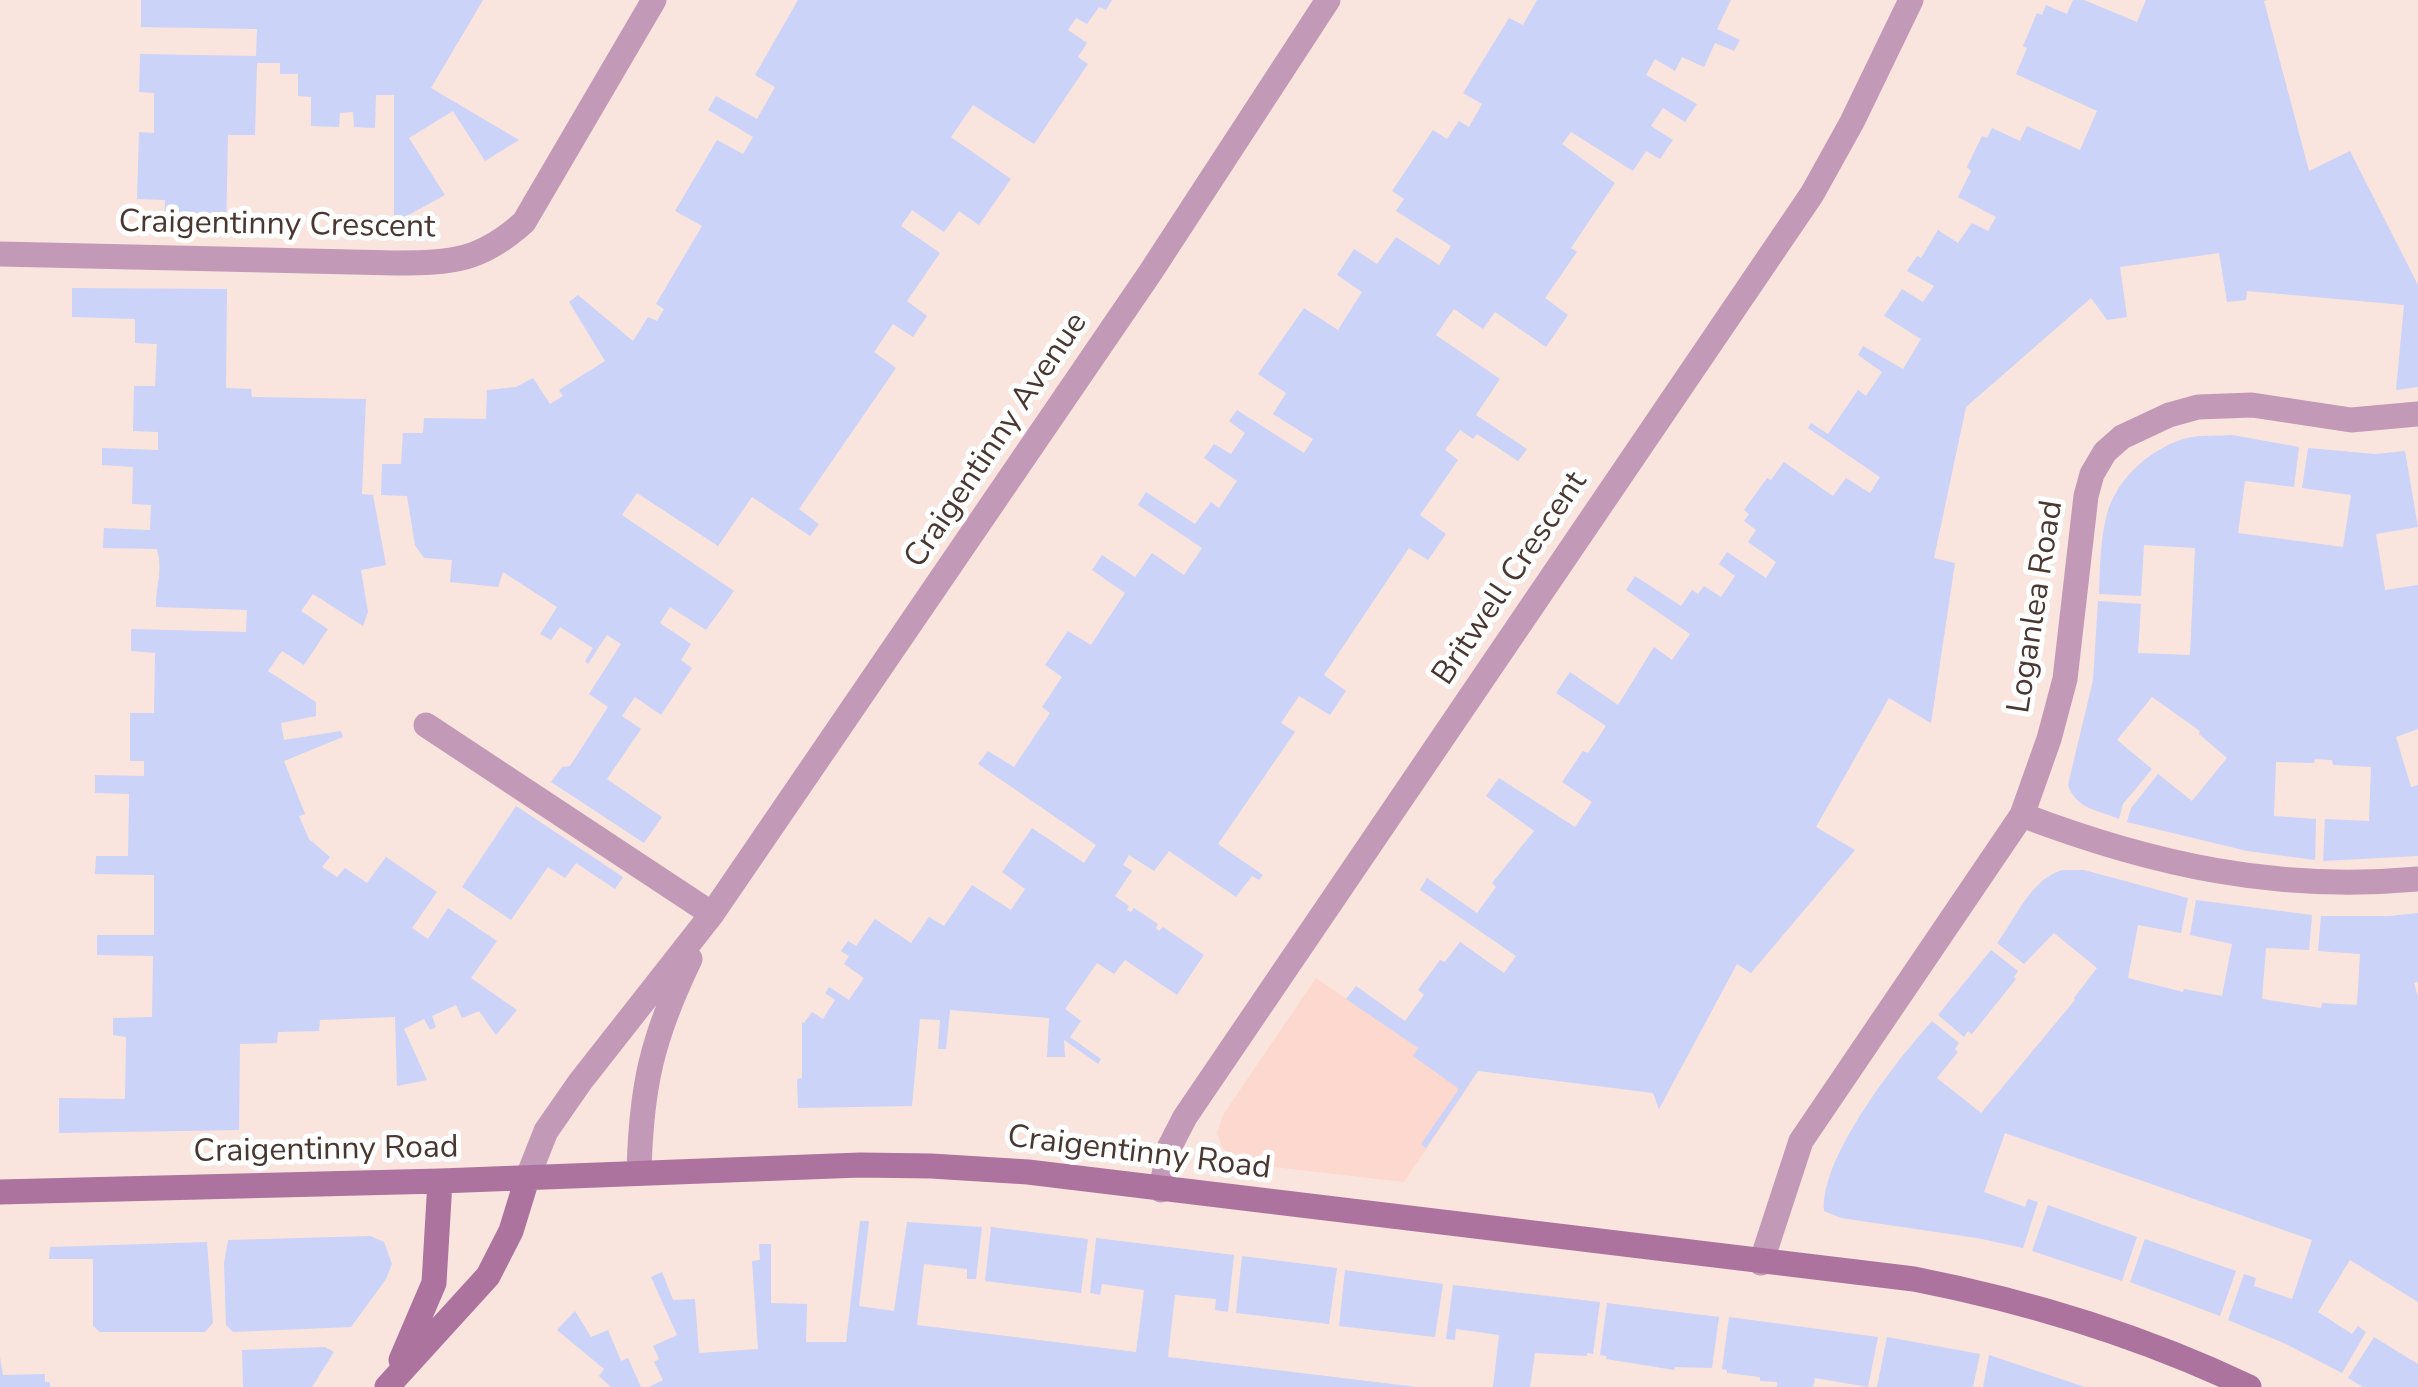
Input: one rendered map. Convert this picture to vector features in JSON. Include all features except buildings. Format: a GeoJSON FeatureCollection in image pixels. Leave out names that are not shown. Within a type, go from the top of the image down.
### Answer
{"type":"FeatureCollection","features":[{"type":"Feature","properties":{"kind":"street","name":"Craigentinny Crescent"},"geometry":{"type":"LineString","coordinates":[[0,254],[396,263],[460,260],[481,254],[524,222],[654,0]]}},
{"type":"Feature","properties":{"kind":"street","name":"Craigentinny Avenue"},"geometry":{"type":"LineString","coordinates":[[391,1380],[488,1276],[512,1232],[527,1178],[546,1131],[712,914],[1161,257],[1328,0]]}},
{"type":"Feature","properties":{"kind":"street","name":"Britwell Crescent"},"geometry":{"type":"LineString","coordinates":[[1161,1190],[1168,1148],[1184,1116],[1812,194],[1911,0]]}},
{"type":"Feature","properties":{"kind":"street","name":"Loganlea Road"},"geometry":{"type":"LineString","coordinates":[[1761,1263],[1801,1141],[2022,815],[2065,679],[2086,496],[2092,474],[2105,452],[2122,437],[2155,420],[2198,407],[2223,404],[2351,420],[2418,414]]}},
{"type":"Feature","properties":{"kind":"street"},"geometry":{"type":"LineString","coordinates":[[426,726],[712,914]]}},
{"type":"Feature","properties":{"kind":"street"},"geometry":{"type":"LineString","coordinates":[[2022,815],[2136,852],[2242,876],[2328,884],[2418,880]]}},
{"type":"Feature","properties":{"kind":"street","name":"Craigentinny Avenue"},"geometry":{"type":"LineString","coordinates":[[638,1174],[646,1070],[665,1011],[712,914]]}},
{"type":"Feature","properties":{"kind":"street","name":"Craigentinny Road"},"geometry":{"type":"LineString","coordinates":[[0,1192],[440,1182],[860,1165],[1028,1172],[1914,1279],[2049,1310],[2147,1343],[2249,1387]]}},
{"type":"Feature","properties":{"kind":"street","name":"Craigentinny Avenue"},"geometry":{"type":"LineString","coordinates":[[391,1380],[434,1283],[440,1182]]}},
{"type":"Feature","properties":{"kind":"shaded area"},"geometry":{"type":"Polygon","coordinates":[[[141,0],[483,0],[431,88],[519,140],[485,161],[453,111],[409,138],[445,195],[394,223],[394,95],[376,95],[375,128],[354,127],[353,112],[340,113],[339,127],[311,126],[311,97],[298,96],[298,74],[280,74],[280,63],[257,63],[255,135],[228,135],[226,231],[164,230],[165,200],[137,199],[139,132],[154,133],[154,93],[139,92],[140,54],[256,56],[257,29],[141,27],[141,0]]]}},
{"type":"Feature","properties":{"kind":"shaded area"},"geometry":{"type":"Polygon","coordinates":[[[798,0],[1112,0],[1106,10],[1099,7],[1087,24],[1076,18],[1068,30],[1087,43],[1078,57],[1088,64],[1034,144],[973,105],[951,137],[1011,179],[979,225],[959,211],[944,232],[912,210],[901,226],[940,253],[907,301],[927,316],[913,337],[893,324],[874,352],[896,368],[799,509],[819,524],[810,536],[752,497],[718,546],[637,493],[622,515],[734,591],[706,630],[670,607],[660,623],[691,644],[681,660],[692,668],[661,715],[635,697],[622,716],[641,729],[607,779],[662,817],[644,843],[551,782],[562,767],[570,766],[608,707],[589,694],[621,644],[607,635],[588,664],[585,661],[593,648],[560,627],[551,640],[540,634],[557,607],[503,572],[498,587],[450,582],[452,560],[424,558],[415,545],[407,496],[381,495],[382,464],[401,464],[403,433],[423,433],[424,418],[486,419],[487,390],[516,387],[533,378],[550,404],[563,396],[559,390],[605,361],[569,302],[578,295],[633,341],[648,317],[657,321],[664,309],[656,304],[702,226],[675,211],[717,140],[743,154],[753,137],[708,110],[716,96],[757,119],[775,87],[755,75],[798,0]]]}},
{"type":"Feature","properties":{"kind":"shaded area"},"geometry":{"type":"Polygon","coordinates":[[[1537,0],[1731,0],[1717,29],[1740,40],[1734,51],[1715,43],[1704,67],[1682,57],[1675,71],[1655,59],[1646,75],[1697,104],[1685,122],[1663,108],[1651,126],[1673,140],[1660,159],[1646,151],[1633,171],[1571,132],[1562,144],[1615,183],[1571,248],[1577,252],[1545,298],[1568,315],[1546,347],[1495,312],[1483,329],[1454,309],[1436,335],[1500,379],[1476,415],[1527,449],[1518,461],[1477,434],[1473,439],[1460,430],[1445,450],[1458,460],[1420,515],[1446,534],[1428,560],[1409,548],[1324,675],[1346,691],[1330,715],[1299,696],[1281,723],[1295,732],[1218,844],[1263,875],[1259,880],[1252,876],[1236,897],[1169,851],[1154,871],[1129,855],[1123,865],[1132,871],[1115,896],[1129,906],[1127,910],[1131,912],[1134,908],[1158,924],[1159,931],[1163,927],[1204,955],[1177,995],[1125,960],[1114,974],[1097,963],[1065,1009],[1081,1021],[1070,1037],[1101,1059],[1098,1064],[1064,1040],[1065,1057],[1047,1057],[1049,1018],[950,1010],[946,1049],[938,1049],[940,1020],[920,1019],[912,1106],[798,1108],[802,1022],[812,1012],[823,1019],[835,1000],[825,993],[829,987],[849,1000],[864,978],[844,964],[849,956],[841,951],[848,941],[856,946],[875,919],[911,943],[929,917],[944,926],[972,885],[1011,910],[1025,889],[1002,872],[1032,828],[1084,863],[1096,845],[978,764],[988,751],[1014,767],[1050,713],[1042,707],[1062,677],[1045,665],[1068,631],[1091,645],[1125,593],[1092,570],[1102,555],[1135,577],[1152,553],[1184,575],[1202,548],[1138,505],[1146,492],[1195,524],[1211,502],[1219,508],[1237,481],[1204,458],[1214,444],[1231,454],[1245,433],[1229,421],[1237,410],[1304,453],[1313,439],[1273,414],[1286,393],[1258,374],[1304,308],[1338,330],[1362,292],[1337,275],[1354,249],[1377,264],[1396,237],[1439,265],[1451,246],[1396,211],[1404,199],[1392,191],[1433,130],[1447,139],[1459,121],[1469,127],[1482,104],[1463,93],[1509,18],[1523,25],[1537,0]]]}},
{"type":"Feature","properties":{"kind":"shaded area"},"geometry":{"type":"Polygon","coordinates":[[[2073,0],[2084,0],[2137,22],[2146,0],[2268,0],[2264,1],[2309,171],[2350,151],[2418,285],[2418,387],[2396,390],[2404,305],[2247,291],[2246,300],[2227,302],[2219,253],[2120,267],[2127,317],[2107,320],[2091,298],[1966,407],[1934,558],[1955,563],[1931,723],[1889,698],[1816,827],[1855,850],[1751,973],[1737,964],[1659,1109],[1653,1093],[1478,1071],[1426,1148],[1421,1144],[1459,1089],[1413,1056],[1418,1048],[1346,999],[1356,986],[1405,1021],[1424,995],[1418,990],[1440,960],[1445,962],[1460,942],[1504,973],[1516,956],[1420,890],[1427,878],[1477,913],[1496,887],[1492,883],[1534,831],[1486,796],[1499,778],[1575,827],[1592,802],[1562,782],[1606,726],[1556,693],[1570,672],[1618,705],[1654,647],[1672,660],[1690,634],[1626,590],[1635,576],[1681,606],[1692,590],[1698,594],[1704,586],[1721,597],[1735,576],[1719,564],[1727,552],[1766,578],[1776,562],[1748,542],[1756,530],[1744,521],[1749,514],[1744,510],[1784,462],[1833,496],[1846,478],[1870,493],[1880,477],[1808,428],[1811,423],[1828,434],[1858,390],[1866,396],[1882,372],[1858,355],[1863,346],[1903,369],[1921,339],[1884,316],[1902,289],[1923,302],[1934,286],[1907,271],[1917,256],[1921,258],[1938,230],[1958,243],[1972,223],[1988,231],[1996,217],[1958,197],[1982,136],[1987,138],[1992,128],[2020,141],[2027,126],[2080,150],[2097,111],[2016,74],[2037,13],[2042,15],[2046,5],[2067,14],[2073,0]]]}},
{"type":"Feature","properties":{"kind":"shaded area"},"geometry":{"type":"Polygon","coordinates":[[[72,288],[227,289],[226,388],[251,389],[252,397],[366,399],[362,494],[373,495],[386,565],[361,570],[368,612],[363,626],[313,594],[301,611],[328,629],[304,665],[282,651],[268,671],[316,702],[316,716],[281,723],[284,740],[341,731],[343,737],[284,761],[305,814],[299,816],[309,839],[330,857],[322,867],[337,877],[345,868],[367,883],[386,857],[437,892],[412,928],[428,939],[448,908],[497,941],[471,978],[517,1010],[496,1035],[479,1011],[462,1018],[456,1005],[432,1016],[436,1027],[430,1030],[424,1019],[404,1029],[427,1080],[397,1086],[395,1017],[320,1020],[319,1031],[278,1032],[277,1043],[240,1044],[239,1130],[59,1133],[59,1098],[125,1099],[126,1037],[113,1035],[113,1018],[152,1017],[153,956],[97,955],[97,935],[154,935],[154,875],[95,874],[96,856],[128,856],[129,794],[95,793],[95,775],[144,776],[144,761],[130,761],[130,713],[154,713],[155,653],[131,651],[131,629],[246,632],[247,610],[156,607],[157,549],[103,548],[104,528],[150,530],[151,505],[132,504],[133,467],[102,465],[102,448],[158,450],[158,432],[133,431],[134,386],[155,386],[157,344],[135,343],[135,319],[72,317],[72,288]]]}},
{"type":"Feature","properties":{"kind":"shaded area"},"geometry":{"type":"Polygon","coordinates":[[[2232,435],[2299,447],[2294,487],[2245,481],[2238,533],[2343,547],[2351,495],[2302,488],[2308,448],[2375,454],[2405,451],[2418,527],[2376,534],[2385,590],[2418,585],[2418,729],[2396,737],[2411,787],[2418,785],[2418,856],[2323,861],[2325,819],[2369,821],[2371,767],[2333,765],[2332,760],[2276,762],[2274,816],[2316,819],[2315,860],[2247,851],[2127,822],[2131,808],[2158,774],[2192,801],[2227,758],[2200,731],[2152,697],[2117,740],[2152,769],[2123,804],[2119,819],[2082,804],[2068,785],[2093,680],[2098,601],[2141,604],[2138,653],[2190,655],[2195,548],[2144,545],[2141,596],[2099,594],[2103,534],[2112,501],[2128,476],[2164,447],[2192,437],[2232,435]]]}},
{"type":"Feature","properties":{"kind":"shaded area"},"geometry":{"type":"Polygon","coordinates":[[[516,806],[623,877],[615,889],[576,863],[565,878],[548,867],[511,920],[462,887],[516,806]]]}},
{"type":"Feature","properties":{"kind":"shaded area"},"geometry":{"type":"Polygon","coordinates":[[[2062,870],[2084,870],[2188,898],[2181,933],[2138,925],[2128,978],[2183,992],[2184,989],[2222,996],[2232,944],[2190,935],[2196,900],[2312,915],[2309,950],[2266,948],[2262,999],[2321,1008],[2322,1003],[2357,1005],[2360,954],[2318,951],[2321,916],[2418,913],[2418,982],[2414,983],[2418,997],[2418,1302],[2350,1260],[2318,1312],[2352,1334],[2358,1326],[2366,1332],[2342,1373],[2228,1320],[2244,1274],[2256,1278],[2254,1286],[2292,1299],[2312,1240],[2005,1133],[1984,1192],[2025,1207],[2028,1199],[2038,1202],[2023,1248],[1841,1218],[1824,1211],[1826,1189],[1847,1137],[1881,1084],[1932,1021],[1959,1043],[1955,1049],[1958,1052],[1937,1078],[1981,1113],[2075,1000],[2097,968],[2054,933],[2024,964],[1997,943],[2041,882],[2062,870]]]}},
{"type":"Feature","properties":{"kind":"shaded area"},"geometry":{"type":"Polygon","coordinates":[[[1991,950],[2018,971],[2016,979],[1972,1034],[1968,1031],[1964,1037],[1938,1015],[1991,950]]]}},
{"type":"Feature","properties":{"kind":"shaded area"},"geometry":{"type":"Polygon","coordinates":[[[1316,978],[1470,1084],[1404,1182],[1240,1163],[1223,1149],[1217,1133],[1223,1115],[1316,978]]]}},
{"type":"Feature","properties":{"kind":"shaded area"},"geometry":{"type":"Polygon","coordinates":[[[2048,1205],[2137,1237],[2122,1281],[2032,1251],[2048,1205]]]}},
{"type":"Feature","properties":{"kind":"shaded area"},"geometry":{"type":"Polygon","coordinates":[[[860,1221],[869,1221],[859,1306],[894,1311],[907,1222],[982,1227],[976,1279],[967,1279],[967,1269],[924,1264],[917,1325],[1136,1352],[1144,1290],[1102,1284],[1100,1295],[1090,1293],[1096,1238],[1234,1255],[1228,1312],[1215,1310],[1216,1299],[1175,1295],[1168,1357],[1417,1387],[649,1387],[663,1380],[654,1362],[659,1359],[653,1346],[677,1335],[651,1277],[662,1272],[673,1300],[695,1299],[699,1353],[758,1349],[752,1261],[760,1260],[759,1244],[771,1244],[771,1303],[807,1304],[806,1342],[846,1342],[860,1221]]]}},
{"type":"Feature","properties":{"kind":"shaded area"},"geometry":{"type":"Polygon","coordinates":[[[991,1227],[1088,1239],[1081,1293],[985,1281],[991,1227]]]}},
{"type":"Feature","properties":{"kind":"shaded area"},"geometry":{"type":"Polygon","coordinates":[[[370,1236],[384,1242],[392,1264],[386,1279],[351,1327],[233,1332],[226,1325],[224,1263],[228,1240],[370,1236]]]}},
{"type":"Feature","properties":{"kind":"shaded area"},"geometry":{"type":"Polygon","coordinates":[[[2145,1239],[2236,1271],[2220,1316],[2130,1282],[2145,1239]]]}},
{"type":"Feature","properties":{"kind":"shaded area"},"geometry":{"type":"Polygon","coordinates":[[[207,1242],[213,1323],[205,1332],[100,1332],[93,1326],[93,1259],[49,1259],[50,1247],[207,1242]]]}},
{"type":"Feature","properties":{"kind":"shaded area"},"geometry":{"type":"Polygon","coordinates":[[[1242,1256],[1337,1268],[1329,1324],[1236,1313],[1242,1256]]]}},
{"type":"Feature","properties":{"kind":"shaded area"},"geometry":{"type":"Polygon","coordinates":[[[1345,1270],[1443,1284],[1435,1337],[1339,1326],[1345,1270]]]}},
{"type":"Feature","properties":{"kind":"shaded area"},"geometry":{"type":"Polygon","coordinates":[[[1453,1285],[1600,1302],[1593,1354],[1535,1353],[1530,1387],[1493,1387],[1499,1335],[1456,1329],[1455,1340],[1446,1339],[1453,1285]]]}},
{"type":"Feature","properties":{"kind":"shaded area"},"geometry":{"type":"Polygon","coordinates":[[[1607,1303],[1719,1317],[1712,1368],[1674,1370],[1606,1359],[1600,1355],[1607,1303]]]}},
{"type":"Feature","properties":{"kind":"shaded area"},"geometry":{"type":"Polygon","coordinates":[[[575,1311],[591,1337],[608,1330],[621,1361],[628,1358],[641,1387],[611,1387],[599,1376],[604,1369],[557,1330],[575,1311]]]}},
{"type":"Feature","properties":{"kind":"shaded area"},"geometry":{"type":"Polygon","coordinates":[[[1729,1317],[1878,1337],[1868,1387],[1815,1378],[1813,1387],[1777,1387],[1777,1382],[1760,1381],[1760,1377],[1727,1373],[1722,1369],[1729,1317]]]}},
{"type":"Feature","properties":{"kind":"shaded area"},"geometry":{"type":"Polygon","coordinates":[[[1887,1337],[1980,1354],[1973,1387],[1877,1387],[1887,1337]]]}},
{"type":"Feature","properties":{"kind":"shaded area"},"geometry":{"type":"Polygon","coordinates":[[[2374,1337],[2418,1364],[2418,1387],[2363,1387],[2348,1378],[2374,1337]]]}},
{"type":"Feature","properties":{"kind":"shaded area"},"geometry":{"type":"Polygon","coordinates":[[[325,1347],[334,1352],[312,1387],[243,1387],[242,1350],[325,1347]]]}},
{"type":"Feature","properties":{"kind":"shaded area"},"geometry":{"type":"Polygon","coordinates":[[[1989,1355],[2085,1387],[1983,1387],[1989,1355]]]}},
{"type":"Feature","properties":{"kind":"shaded area"},"geometry":{"type":"Polygon","coordinates":[[[0,1357],[3,1375],[45,1374],[50,1387],[0,1387],[0,1357]]]}}]}
